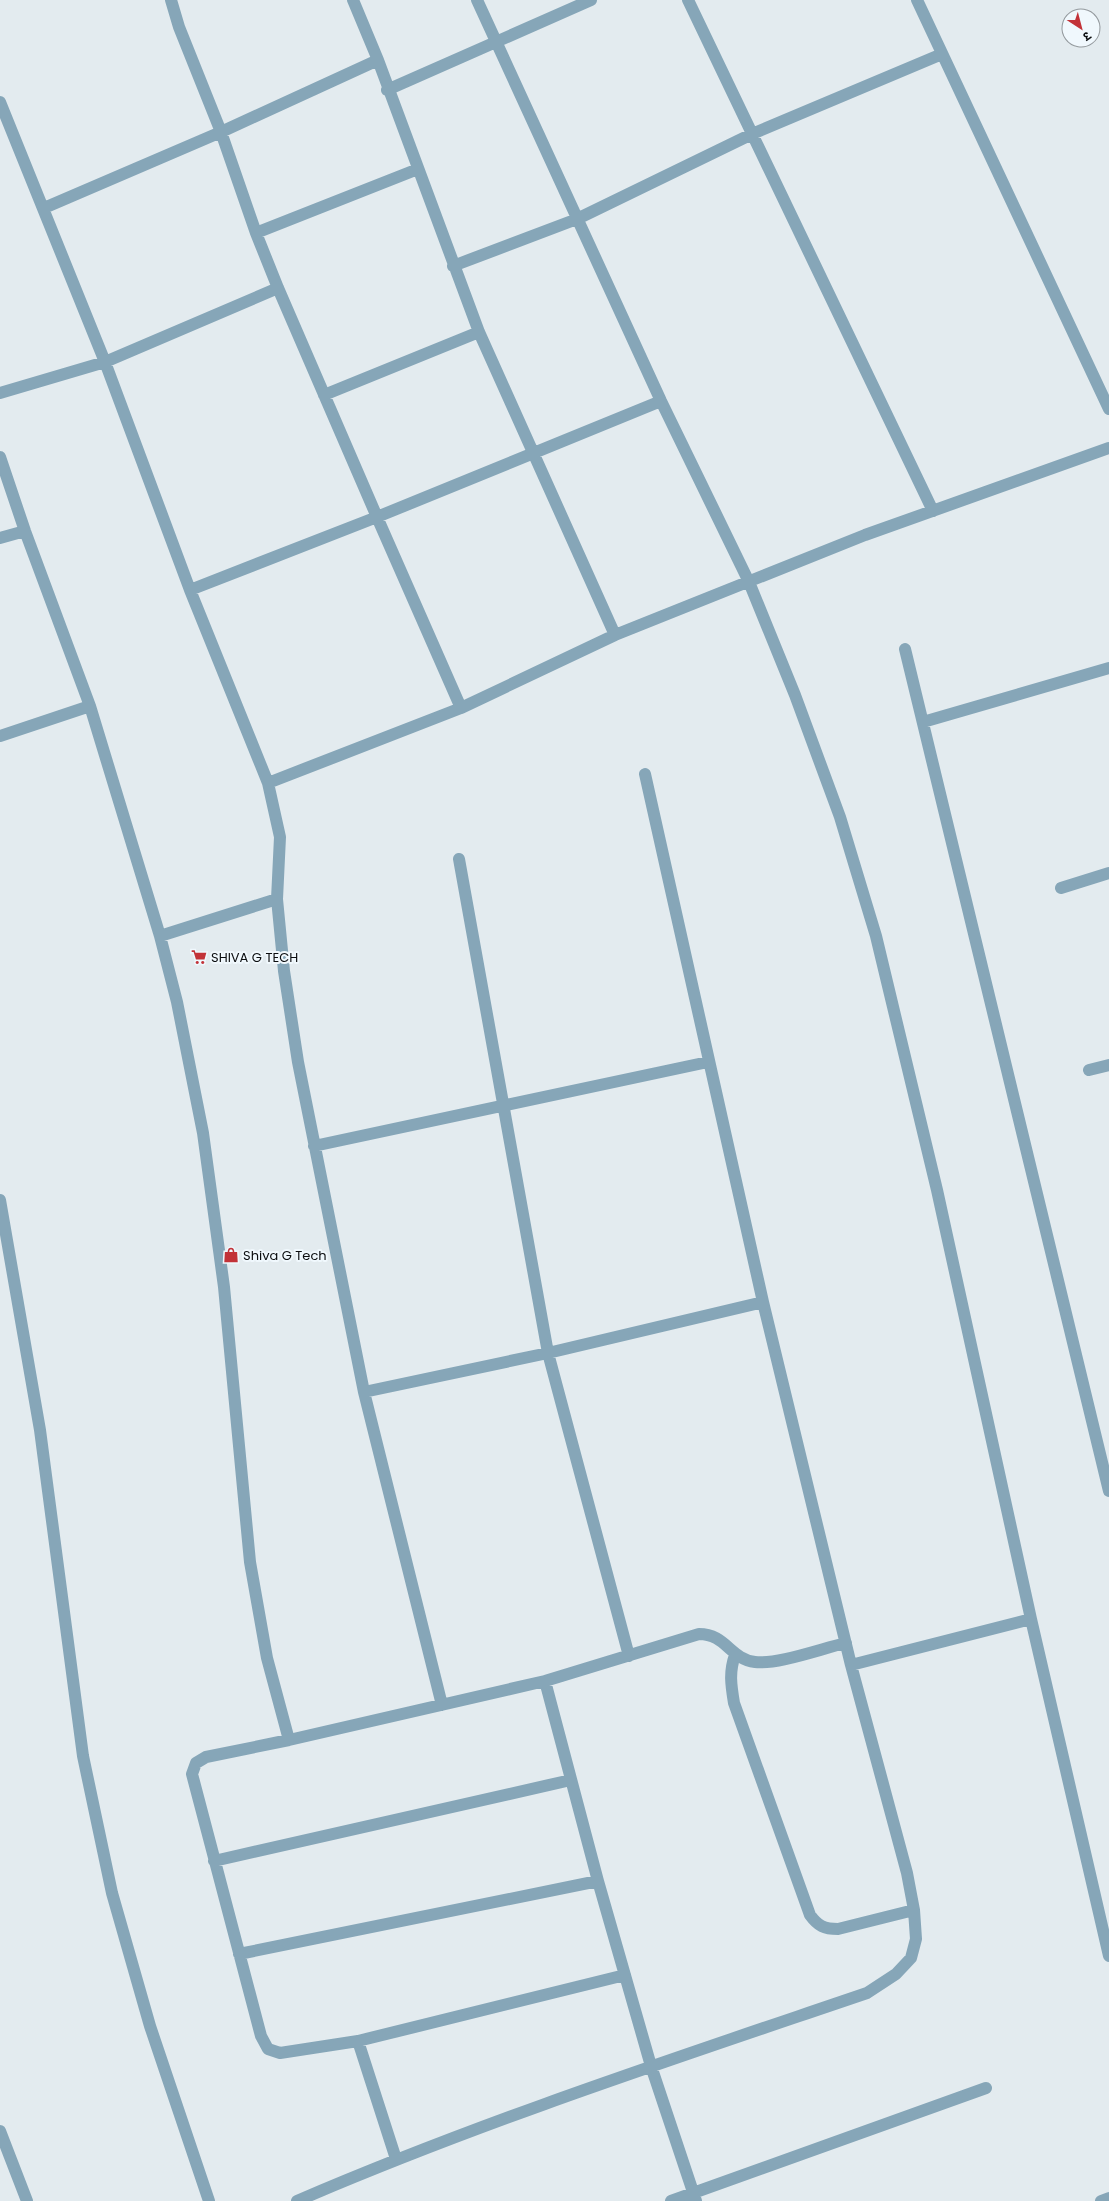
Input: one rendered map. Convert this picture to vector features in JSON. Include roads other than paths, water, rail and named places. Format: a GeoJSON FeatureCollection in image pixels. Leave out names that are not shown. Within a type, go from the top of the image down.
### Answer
{"type":"FeatureCollection","features":[{"type":"Feature","properties":{"kind":"street"},"geometry":{"type":"LineString","coordinates":[[171,0],[184,40],[221,132],[256,233],[278,288],[461,708]]}},
{"type":"Feature","properties":{"kind":"street"},"geometry":{"type":"LineString","coordinates":[[353,0],[378,60],[478,332],[615,635]]}},
{"type":"Feature","properties":{"kind":"street"},"geometry":{"type":"LineString","coordinates":[[477,0],[661,401],[749,582],[795,695],[840,817],[876,936],[937,1190],[1031,1619],[1109,1956]]}},
{"type":"Feature","properties":{"kind":"street"},"geometry":{"type":"LineString","coordinates":[[388,90],[591,0]]}},
{"type":"Feature","properties":{"kind":"street"},"geometry":{"type":"LineString","coordinates":[[688,0],[933,511]]}},
{"type":"Feature","properties":{"kind":"street"},"geometry":{"type":"LineString","coordinates":[[917,0],[1109,409]]}},
{"type":"Feature","properties":{"kind":"street"},"geometry":{"type":"LineString","coordinates":[[453,266],[577,219],[752,134],[942,54]]}},
{"type":"Feature","properties":{"kind":"street"},"geometry":{"type":"LineString","coordinates":[[44,208],[221,132],[378,60]]}},
{"type":"Feature","properties":{"kind":"street"},"geometry":{"type":"LineString","coordinates":[[0,102],[105,362],[190,590],[268,783],[280,837],[277,899],[284,971],[298,1062],[364,1392],[442,1705]]}},
{"type":"Feature","properties":{"kind":"street"},"geometry":{"type":"LineString","coordinates":[[256,233],[418,169]]}},
{"type":"Feature","properties":{"kind":"street"},"geometry":{"type":"LineString","coordinates":[[0,393],[105,362],[278,288]]}},
{"type":"Feature","properties":{"kind":"street"},"geometry":{"type":"LineString","coordinates":[[324,395],[478,332]]}},
{"type":"Feature","properties":{"kind":"street"},"geometry":{"type":"LineString","coordinates":[[190,590],[377,517],[661,401]]}},
{"type":"Feature","properties":{"kind":"street"},"geometry":{"type":"LineString","coordinates":[[268,783],[461,708],[615,635],[865,535],[1109,448]]}},
{"type":"Feature","properties":{"kind":"street"},"geometry":{"type":"LineString","coordinates":[[0,457],[25,531],[90,706],[160,936],[177,1002],[203,1133],[224,1287],[250,1562],[267,1658],[289,1740]]}},
{"type":"Feature","properties":{"kind":"street"},"geometry":{"type":"LineString","coordinates":[[0,538],[25,531]]}},
{"type":"Feature","properties":{"kind":"street"},"geometry":{"type":"LineString","coordinates":[[905,649],[1109,1487]]}},
{"type":"Feature","properties":{"kind":"street"},"geometry":{"type":"LineString","coordinates":[[923,722],[1109,668]]}},
{"type":"Feature","properties":{"kind":"street"},"geometry":{"type":"LineString","coordinates":[[0,736],[90,706]]}},
{"type":"Feature","properties":{"kind":"street"},"geometry":{"type":"LineString","coordinates":[[297,2201],[396,2159],[651,2066],[867,1993],[896,1974],[911,1958],[916,1939],[914,1910],[907,1873],[851,1665],[763,1302],[708,1062],[645,774]]}},
{"type":"Feature","properties":{"kind":"street"},"geometry":{"type":"LineString","coordinates":[[459,859],[548,1353],[629,1656]]}},
{"type":"Feature","properties":{"kind":"street"},"geometry":{"type":"LineString","coordinates":[[1061,888],[1109,873]]}},
{"type":"Feature","properties":{"kind":"street"},"geometry":{"type":"LineString","coordinates":[[160,936],[277,899]]}},
{"type":"Feature","properties":{"kind":"street"},"geometry":{"type":"LineString","coordinates":[[314,1146],[708,1062]]}},
{"type":"Feature","properties":{"kind":"street"},"geometry":{"type":"LineString","coordinates":[[1090,1070],[1109,1065]]}},
{"type":"Feature","properties":{"kind":"street"},"geometry":{"type":"LineString","coordinates":[[0,1200],[40,1430],[83,1756],[116,1908],[150,2026],[209,2201]]}},
{"type":"Feature","properties":{"kind":"street"},"geometry":{"type":"LineString","coordinates":[[364,1392],[548,1353],[763,1302]]}},
{"type":"Feature","properties":{"kind":"street"},"geometry":{"type":"LineString","coordinates":[[851,1665],[1031,1619]]}},
{"type":"Feature","properties":{"kind":"street"},"geometry":{"type":"LineString","coordinates":[[625,1975],[358,2041],[280,2053],[268,2049],[261,2036],[192,1774],[196,1763],[206,1757],[289,1740],[545,1681],[698,1634],[710,1634],[721,1640],[735,1655],[755,1662],[773,1661],[846,1643]]}},
{"type":"Feature","properties":{"kind":"street"},"geometry":{"type":"LineString","coordinates":[[735,1655],[730,1669],[730,1684],[734,1703],[810,1915],[816,1924],[825,1929],[838,1929],[914,1910]]}},
{"type":"Feature","properties":{"kind":"street"},"geometry":{"type":"LineString","coordinates":[[545,1681],[598,1881],[651,2066],[695,2197]]}},
{"type":"Feature","properties":{"kind":"street"},"geometry":{"type":"LineString","coordinates":[[214,1861],[571,1780]]}},
{"type":"Feature","properties":{"kind":"street"},"geometry":{"type":"LineString","coordinates":[[239,1954],[598,1881]]}},
{"type":"Feature","properties":{"kind":"street"},"geometry":{"type":"LineString","coordinates":[[358,2041],[396,2159]]}},
{"type":"Feature","properties":{"kind":"street"},"geometry":{"type":"LineString","coordinates":[[671,2201],[695,2197],[986,2088]]}},
{"type":"Feature","properties":{"kind":"street"},"geometry":{"type":"LineString","coordinates":[[0,2131],[27,2201]]}},
{"type":"Feature","properties":{"kind":"street"},"geometry":{"type":"LineString","coordinates":[[1101,2201],[1109,2198]]}},
{"type":"Feature","properties":{"kind":"place","name":"SHIVA G TECH"},"geometry":{"type":"Point","coordinates":[199,957]}},
{"type":"Feature","properties":{"kind":"place","name":"Shiva G Tech"},"geometry":{"type":"Point","coordinates":[231,1255]}}]}
